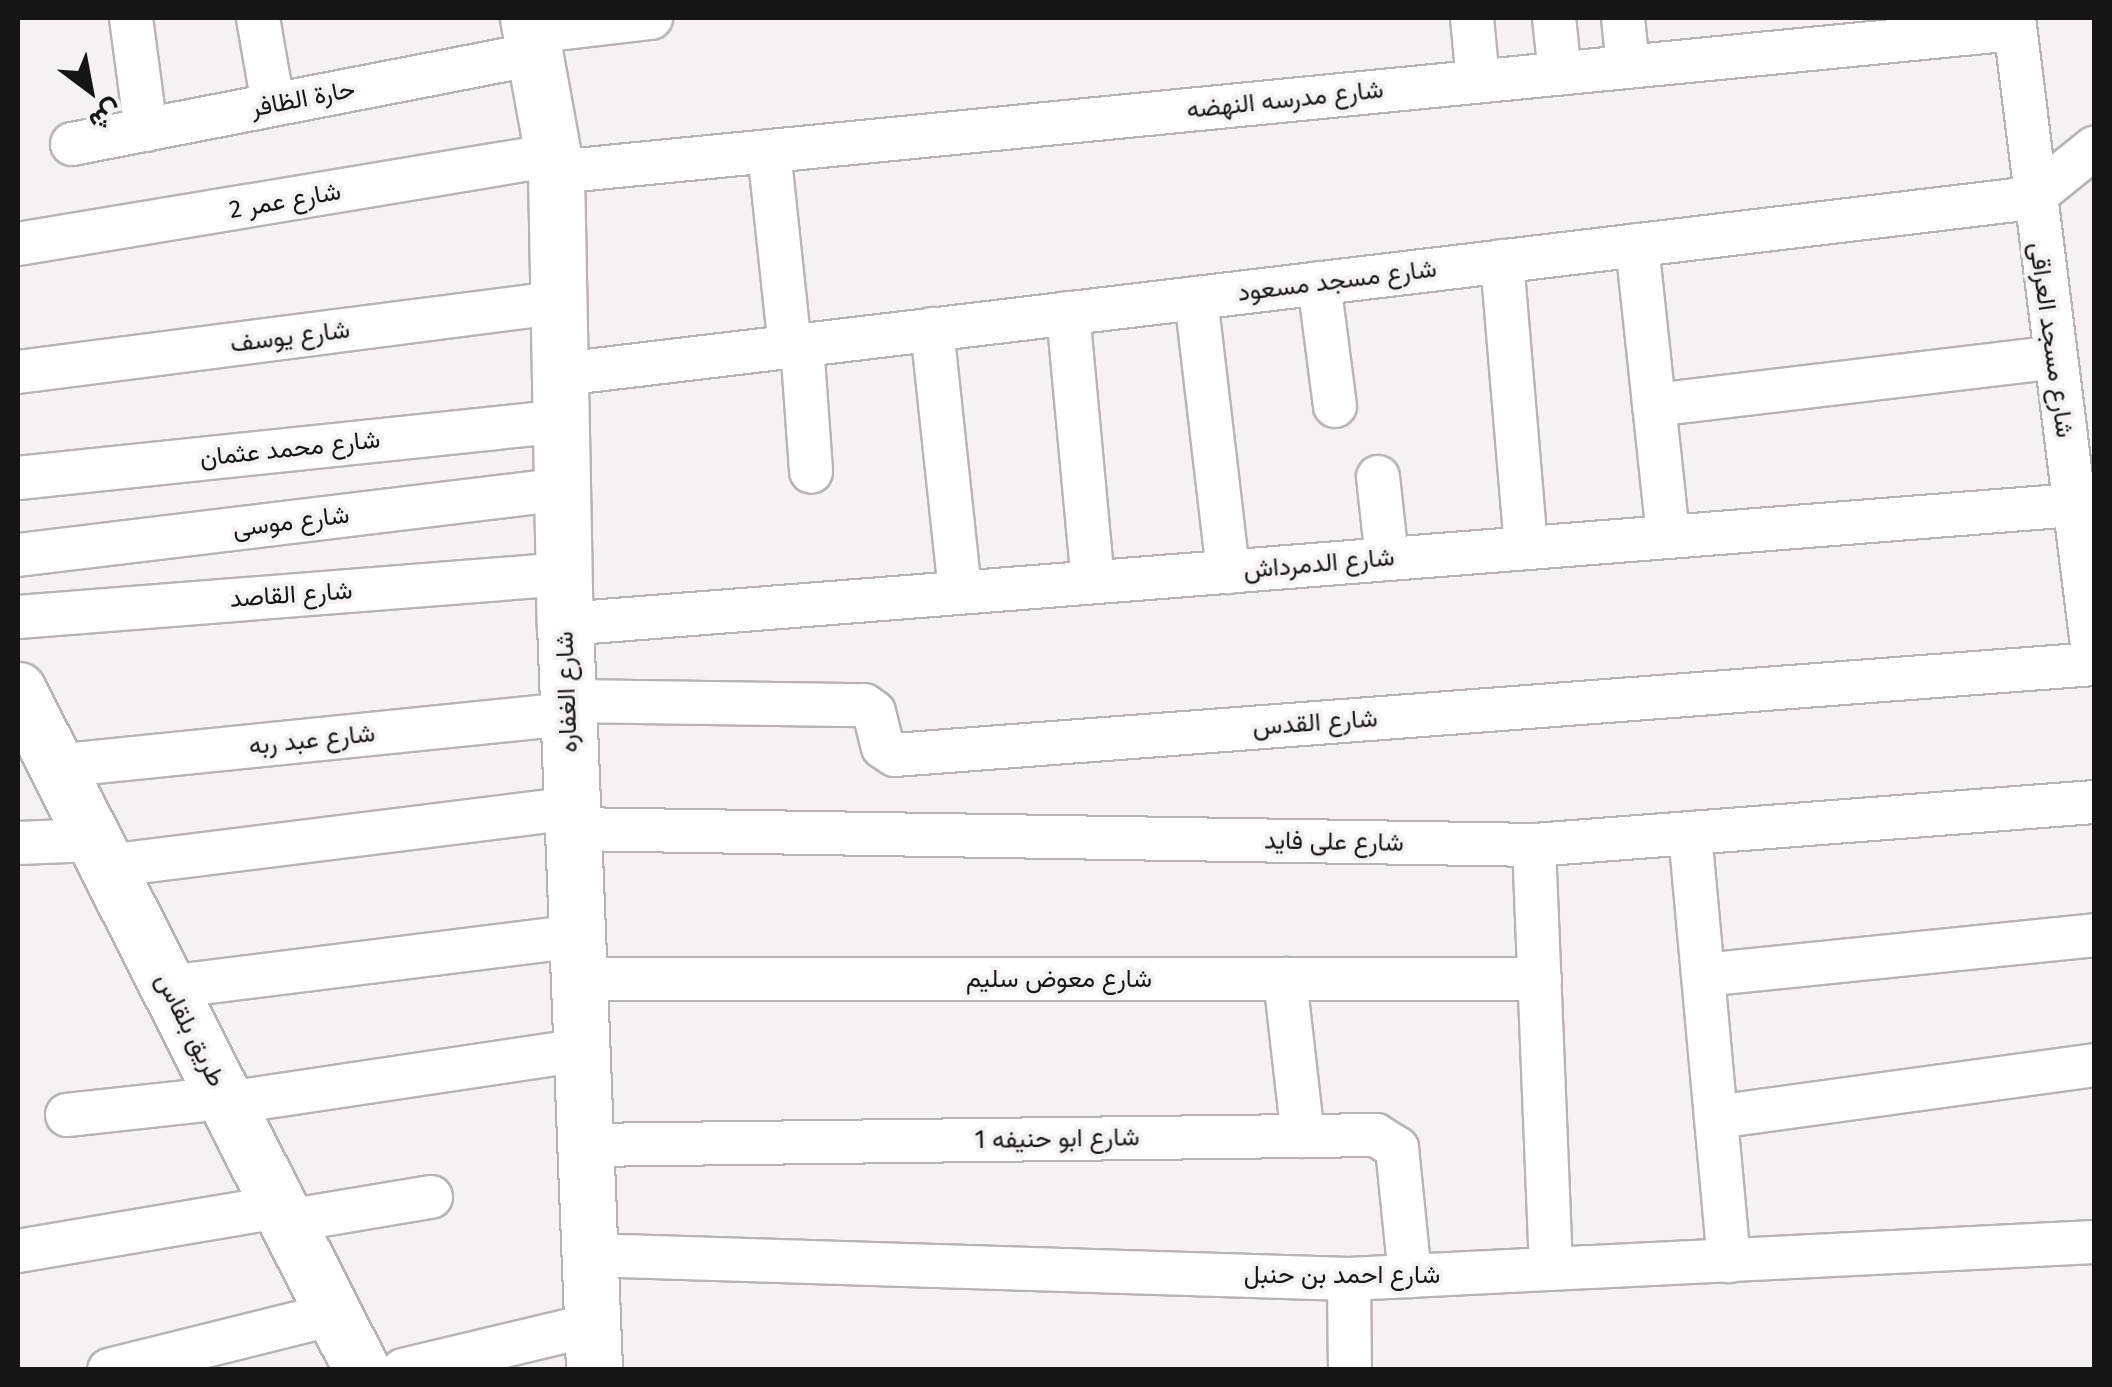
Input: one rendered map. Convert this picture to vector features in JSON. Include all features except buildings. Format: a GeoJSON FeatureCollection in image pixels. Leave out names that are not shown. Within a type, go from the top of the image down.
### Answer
{"type":"FeatureCollection","features":[{"type":"Feature","properties":{"kind":"street"},"geometry":{"type":"LineString","coordinates":[[131,18],[146,130]]}},
{"type":"Feature","properties":{"kind":"street"},"geometry":{"type":"LineString","coordinates":[[258,18],[272,104]]}},
{"type":"Feature","properties":{"kind":"street","name":"حارة الظافر"},"geometry":{"type":"LineString","coordinates":[[72,144],[272,104],[531,34],[651,18]]}},
{"type":"Feature","properties":{"kind":"street"},"geometry":{"type":"LineString","coordinates":[[1472,18],[1478,82]]}},
{"type":"Feature","properties":{"kind":"street"},"geometry":{"type":"LineString","coordinates":[[1554,18],[1560,74]]}},
{"type":"Feature","properties":{"kind":"street"},"geometry":{"type":"LineString","coordinates":[[1622,18],[1628,67]]}},
{"type":"Feature","properties":{"kind":"street","name":"شارع مدرسه النهضه"},"geometry":{"type":"LineString","coordinates":[[554,163],[769,151],[1628,67],[1764,35],[2014,23]]}},
{"type":"Feature","properties":{"kind":"street","name":"شارع مسجد العراقى"},"geometry":{"type":"LineString","coordinates":[[2014,23],[2060,406],[2090,587],[2094,663]]}},
{"type":"Feature","properties":{"kind":"street","name":"شارع الغفاره"},"geometry":{"type":"LineString","coordinates":[[531,34],[554,163],[562,302],[564,599],[593,1347]]}},
{"type":"Feature","properties":{"kind":"street"},"geometry":{"type":"LineString","coordinates":[[2032,198],[2094,148]]}},
{"type":"Feature","properties":{"kind":"street"},"geometry":{"type":"LineString","coordinates":[[769,151],[811,472]]}},
{"type":"Feature","properties":{"kind":"street","name":"شارع عمر 2"},"geometry":{"type":"LineString","coordinates":[[18,244],[554,163]]}},
{"type":"Feature","properties":{"kind":"street","name":"شارع مسجد مسعود"},"geometry":{"type":"LineString","coordinates":[[563,397],[796,346],[2032,198]]}},
{"type":"Feature","properties":{"kind":"street"},"geometry":{"type":"LineString","coordinates":[[1638,245],[1668,536]]}},
{"type":"Feature","properties":{"kind":"street"},"geometry":{"type":"LineString","coordinates":[[1502,262],[1526,548]]}},
{"type":"Feature","properties":{"kind":"street"},"geometry":{"type":"LineString","coordinates":[[1319,284],[1335,406]]}},
{"type":"Feature","properties":{"kind":"street"},"geometry":{"type":"LineString","coordinates":[[1196,298],[1228,572]]}},
{"type":"Feature","properties":{"kind":"street","name":"شارع يوسف"},"geometry":{"type":"LineString","coordinates":[[18,372],[562,302]]}},
{"type":"Feature","properties":{"kind":"street"},"geometry":{"type":"LineString","coordinates":[[1068,313],[1093,582]]}},
{"type":"Feature","properties":{"kind":"street"},"geometry":{"type":"LineString","coordinates":[[932,329],[960,593]]}},
{"type":"Feature","properties":{"kind":"street"},"geometry":{"type":"LineString","coordinates":[[1654,404],[2054,357]]}},
{"type":"Feature","properties":{"kind":"street"},"geometry":{"type":"LineString","coordinates":[[2060,406],[2094,377]]}},
{"type":"Feature","properties":{"kind":"street","name":"شارع محمد عثمان"},"geometry":{"type":"LineString","coordinates":[[18,478],[563,397]]}},
{"type":"Feature","properties":{"kind":"street"},"geometry":{"type":"LineString","coordinates":[[1378,477],[1388,559]]}},
{"type":"Feature","properties":{"kind":"street","name":"شارع موسى"},"geometry":{"type":"LineString","coordinates":[[18,555],[564,490]]}},
{"type":"Feature","properties":{"kind":"street","name":"شارع الدمرداش"},"geometry":{"type":"LineString","coordinates":[[564,599],[960,593],[2074,505]]}},
{"type":"Feature","properties":{"kind":"street","name":"شارع القاصد"},"geometry":{"type":"LineString","coordinates":[[18,617],[564,599]]}},
{"type":"Feature","properties":{"kind":"street","name":"شارع القدس"},"geometry":{"type":"LineString","coordinates":[[568,707],[864,705],[874,712],[883,747],[895,755],[2094,663]]}},
{"type":"Feature","properties":{"kind":"street","name":"طريق بلقاس"},"geometry":{"type":"LineString","coordinates":[[18,690],[362,1370]]}},
{"type":"Feature","properties":{"kind":"street","name":"شارع عبد ربه"},"geometry":{"type":"LineString","coordinates":[[56,766],[568,707]]}},
{"type":"Feature","properties":{"kind":"street","name":"شارع على فايد"},"geometry":{"type":"LineString","coordinates":[[18,843],[100,853],[572,818],[1534,845],[2094,802]]}},
{"type":"Feature","properties":{"kind":"street"},"geometry":{"type":"LineString","coordinates":[[1690,833],[1730,1260]]}},
{"type":"Feature","properties":{"kind":"street"},"geometry":{"type":"LineString","coordinates":[[1534,845],[1550,1269]]}},
{"type":"Feature","properties":{"kind":"street"},"geometry":{"type":"LineString","coordinates":[[1703,976],[2094,934]]}},
{"type":"Feature","properties":{"kind":"street","name":"شارع معوض سليم"},"geometry":{"type":"LineString","coordinates":[[168,987],[578,957],[1285,978],[1540,978]]}},
{"type":"Feature","properties":{"kind":"street"},"geometry":{"type":"LineString","coordinates":[[1285,978],[1303,1136]]}},
{"type":"Feature","properties":{"kind":"street"},"geometry":{"type":"LineString","coordinates":[[67,1115],[226,1100],[582,1050]]}},
{"type":"Feature","properties":{"kind":"street"},"geometry":{"type":"LineString","coordinates":[[1716,1117],[2094,1065]]}},
{"type":"Feature","properties":{"kind":"street","name":"شارع ابو حنيفه 1"},"geometry":{"type":"LineString","coordinates":[[585,1145],[1376,1136],[1396,1148],[1410,1276]]}},
{"type":"Feature","properties":{"kind":"street"},"geometry":{"type":"LineString","coordinates":[[18,1251],[431,1197]]}},
{"type":"Feature","properties":{"kind":"street","name":"شارع احمد بن حنبل"},"geometry":{"type":"LineString","coordinates":[[589,1255],[1349,1279],[2094,1242]]}},
{"type":"Feature","properties":{"kind":"street"},"geometry":{"type":"LineString","coordinates":[[1349,1279],[1350,1370]]}},
{"type":"Feature","properties":{"kind":"street"},"geometry":{"type":"LineString","coordinates":[[109,1370],[163,1363],[333,1314]]}},
{"type":"Feature","properties":{"kind":"street"},"geometry":{"type":"LineString","coordinates":[[403,1370],[593,1347]]}}]}
